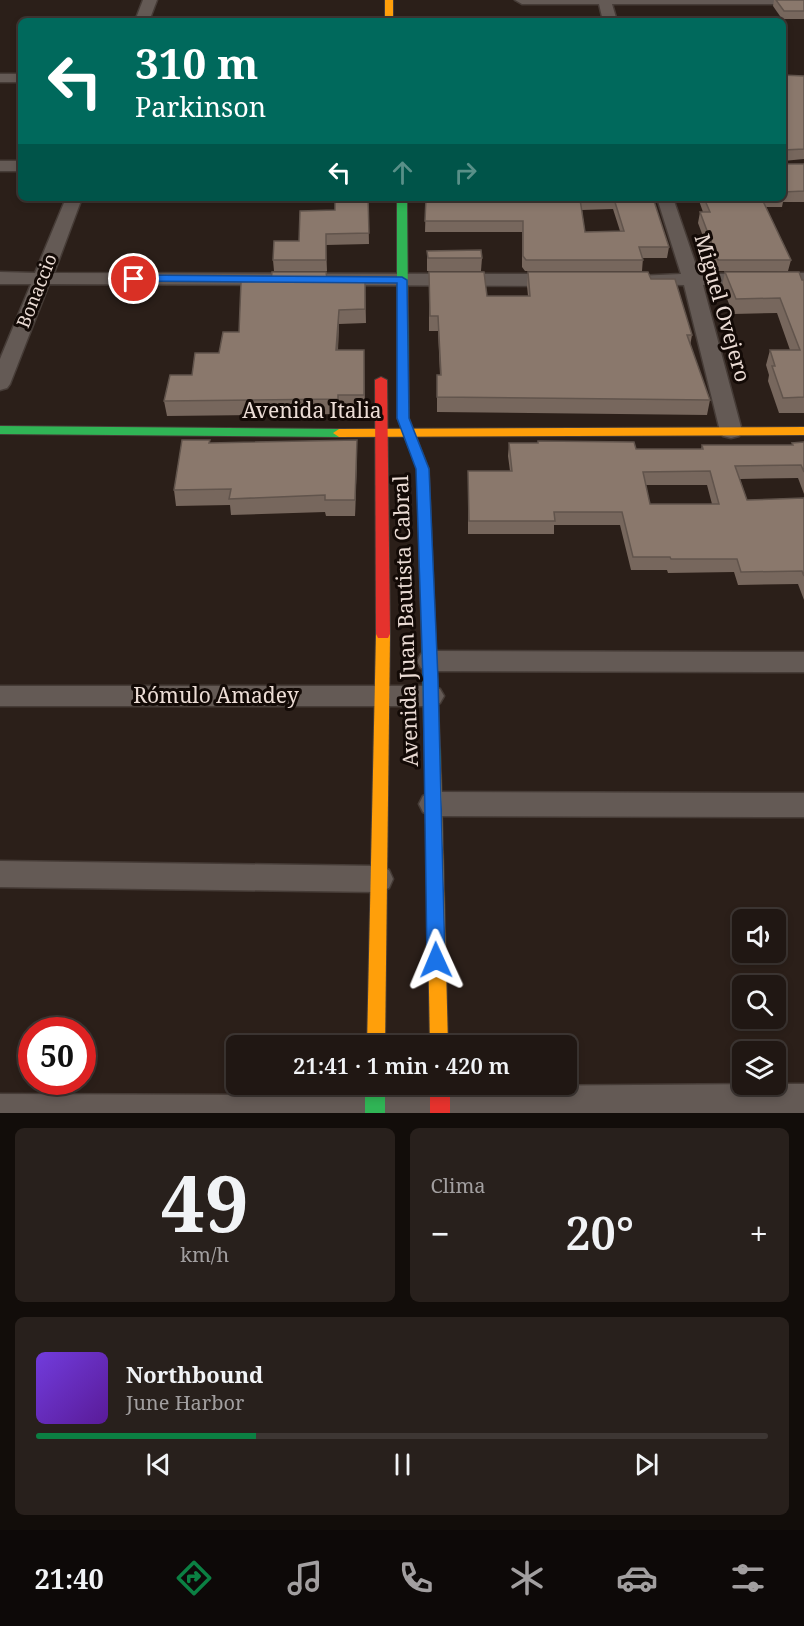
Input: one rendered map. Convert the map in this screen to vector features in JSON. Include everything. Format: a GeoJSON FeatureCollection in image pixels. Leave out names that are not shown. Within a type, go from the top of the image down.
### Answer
{"type":"FeatureCollection","features":[{"type":"Feature","properties":{"kind":"main road"},"geometry":{"type":"LineString","coordinates":[[389,0],[389,18]]}},
{"type":"Feature","properties":{"kind":"main road"},"geometry":{"type":"LineString","coordinates":[[402,0],[402,18]]}},
{"type":"Feature","properties":{"kind":"main road","name":"Avenida Juan Bautista Cabral"},"geometry":{"type":"LineString","coordinates":[[402,201],[403,418],[423,469],[439,1035]]}},
{"type":"Feature","properties":{"kind":"main road","name":"Avenida Juan Bautista Cabral"},"geometry":{"type":"LineString","coordinates":[[376,1035],[384,696],[382,369]]}},
{"type":"Feature","properties":{"kind":"main road","name":"Avenida Italia"},"geometry":{"type":"LineString","coordinates":[[0,430],[382,433],[804,431]]}},
{"type":"Feature","properties":{"kind":"street"},"geometry":{"type":"LineString","coordinates":[[143,18],[150,0]]}},
{"type":"Feature","properties":{"kind":"street"},"geometry":{"type":"LineString","coordinates":[[522,0],[804,0]]}},
{"type":"Feature","properties":{"kind":"street"},"geometry":{"type":"LineString","coordinates":[[604,0],[609,18]]}},
{"type":"Feature","properties":{"kind":"street"},"geometry":{"type":"LineString","coordinates":[[0,78],[18,78]]}},
{"type":"Feature","properties":{"kind":"street"},"geometry":{"type":"LineString","coordinates":[[0,166],[18,166]]}},
{"type":"Feature","properties":{"kind":"street","name":"Bonaccio"},"geometry":{"type":"LineString","coordinates":[[0,384],[73,201]]}},
{"type":"Feature","properties":{"kind":"street","name":"Miguel Ovejero"},"geometry":{"type":"LineString","coordinates":[[666,201],[692,279],[731,431]]}},
{"type":"Feature","properties":{"kind":"street"},"geometry":{"type":"LineString","coordinates":[[0,278],[576,280]]}},
{"type":"Feature","properties":{"kind":"street"},"geometry":{"type":"LineString","coordinates":[[622,280],[804,279]]}},
{"type":"Feature","properties":{"kind":"street"},"geometry":{"type":"LineString","coordinates":[[430,661],[804,662]]}},
{"type":"Feature","properties":{"kind":"street","name":"Rómulo Amadey"},"geometry":{"type":"LineString","coordinates":[[0,696],[431,696]]}},
{"type":"Feature","properties":{"kind":"street"},"geometry":{"type":"LineString","coordinates":[[433,804],[804,805]]}},
{"type":"Feature","properties":{"kind":"street"},"geometry":{"type":"LineString","coordinates":[[0,874],[378,879]]}},
{"type":"Feature","properties":{"kind":"street"},"geometry":{"type":"LineString","coordinates":[[0,1111],[273,1112],[375,1101],[804,1101]]}},
{"type":"Feature","properties":{"kind":"building"},"geometry":{"type":"Polygon","coordinates":[[[776,0],[804,0],[804,11],[784,11],[776,0]]]}},
{"type":"Feature","properties":{"kind":"building"},"geometry":{"type":"Polygon","coordinates":[[[786,75],[804,76],[804,149],[786,150],[786,75]]]}},
{"type":"Feature","properties":{"kind":"building"},"geometry":{"type":"Polygon","coordinates":[[[786,164],[804,164],[804,191],[786,192],[786,164]]]}},
{"type":"Feature","properties":{"kind":"building"},"geometry":{"type":"Polygon","coordinates":[[[335,201],[368,201],[369,233],[326,234],[326,260],[273,260],[274,241],[299,241],[300,211],[335,210],[335,201]]]}},
{"type":"Feature","properties":{"kind":"building"},"geometry":{"type":"Polygon","coordinates":[[[426,201],[580,201],[585,232],[624,231],[615,201],[654,201],[669,247],[639,247],[643,260],[526,260],[523,256],[523,221],[425,221],[426,201]]]}},
{"type":"Feature","properties":{"kind":"building"},"geometry":{"type":"Polygon","coordinates":[[[705,201],[763,201],[791,260],[718,260],[700,212],[710,212],[705,201]]]}},
{"type":"Feature","properties":{"kind":"building"},"geometry":{"type":"Polygon","coordinates":[[[481,250],[482,258],[428,258],[427,251],[481,250]]]}},
{"type":"Feature","properties":{"kind":"building"},"geometry":{"type":"Polygon","coordinates":[[[272,272],[326,272],[327,279],[365,279],[365,309],[339,310],[336,350],[364,350],[364,395],[338,395],[338,399],[164,401],[170,375],[192,375],[195,353],[219,353],[223,332],[239,332],[241,282],[271,281],[272,272]]]}},
{"type":"Feature","properties":{"kind":"building"},"geometry":{"type":"Polygon","coordinates":[[[429,272],[484,272],[487,296],[530,296],[528,272],[648,272],[651,279],[675,279],[692,335],[687,335],[710,400],[437,397],[437,375],[441,375],[438,316],[430,316],[429,272]]]}},
{"type":"Feature","properties":{"kind":"building"},"geometry":{"type":"Polygon","coordinates":[[[725,272],[799,272],[804,280],[804,397],[783,398],[772,366],[775,366],[770,350],[800,350],[780,298],[736,299],[725,272]]]}},
{"type":"Feature","properties":{"kind":"building"},"geometry":{"type":"Polygon","coordinates":[[[182,440],[210,440],[209,443],[357,440],[355,500],[325,500],[325,495],[229,499],[231,489],[174,490],[182,440]]]}},
{"type":"Feature","properties":{"kind":"building"},"geometry":{"type":"Polygon","coordinates":[[[538,441],[634,442],[636,449],[703,449],[702,445],[793,445],[792,443],[804,442],[804,472],[801,465],[735,466],[747,500],[804,498],[804,576],[802,571],[741,572],[737,559],[633,557],[622,512],[554,512],[555,521],[469,521],[468,471],[512,471],[509,443],[538,443],[538,441]],[[710,471],[643,472],[650,504],[719,504],[710,471]]]}},
{"type":"Feature","properties":{"kind":"traffic: fast"},"geometry":{"type":"LineString","coordinates":[[402,201],[403,418],[423,469],[433,771]]}},
{"type":"Feature","properties":{"kind":"traffic: fast"},"geometry":{"type":"LineString","coordinates":[[0,430],[339,433]]}},
{"type":"Feature","properties":{"kind":"traffic: fast"},"geometry":{"type":"LineString","coordinates":[[375,1095],[375,1113]]}},
{"type":"Feature","properties":{"kind":"traffic: slow"},"geometry":{"type":"LineString","coordinates":[[389,0],[389,18]]}},
{"type":"Feature","properties":{"kind":"traffic: slow"},"geometry":{"type":"LineString","coordinates":[[339,433],[804,431]]}},
{"type":"Feature","properties":{"kind":"traffic: slow"},"geometry":{"type":"LineString","coordinates":[[376,1035],[383,634]]}},
{"type":"Feature","properties":{"kind":"traffic: slow"},"geometry":{"type":"LineString","coordinates":[[433,771],[439,1035]]}},
{"type":"Feature","properties":{"kind":"traffic: jam"},"geometry":{"type":"LineString","coordinates":[[381,380],[383,634]]}},
{"type":"Feature","properties":{"kind":"traffic: jam"},"geometry":{"type":"LineString","coordinates":[[440,1095],[440,1113]]}},
{"type":"Feature","properties":{"kind":"route"},"geometry":{"type":"LineString","coordinates":[[134,279],[402,280],[403,418],[423,469],[431,679],[436,960]]}}]}
